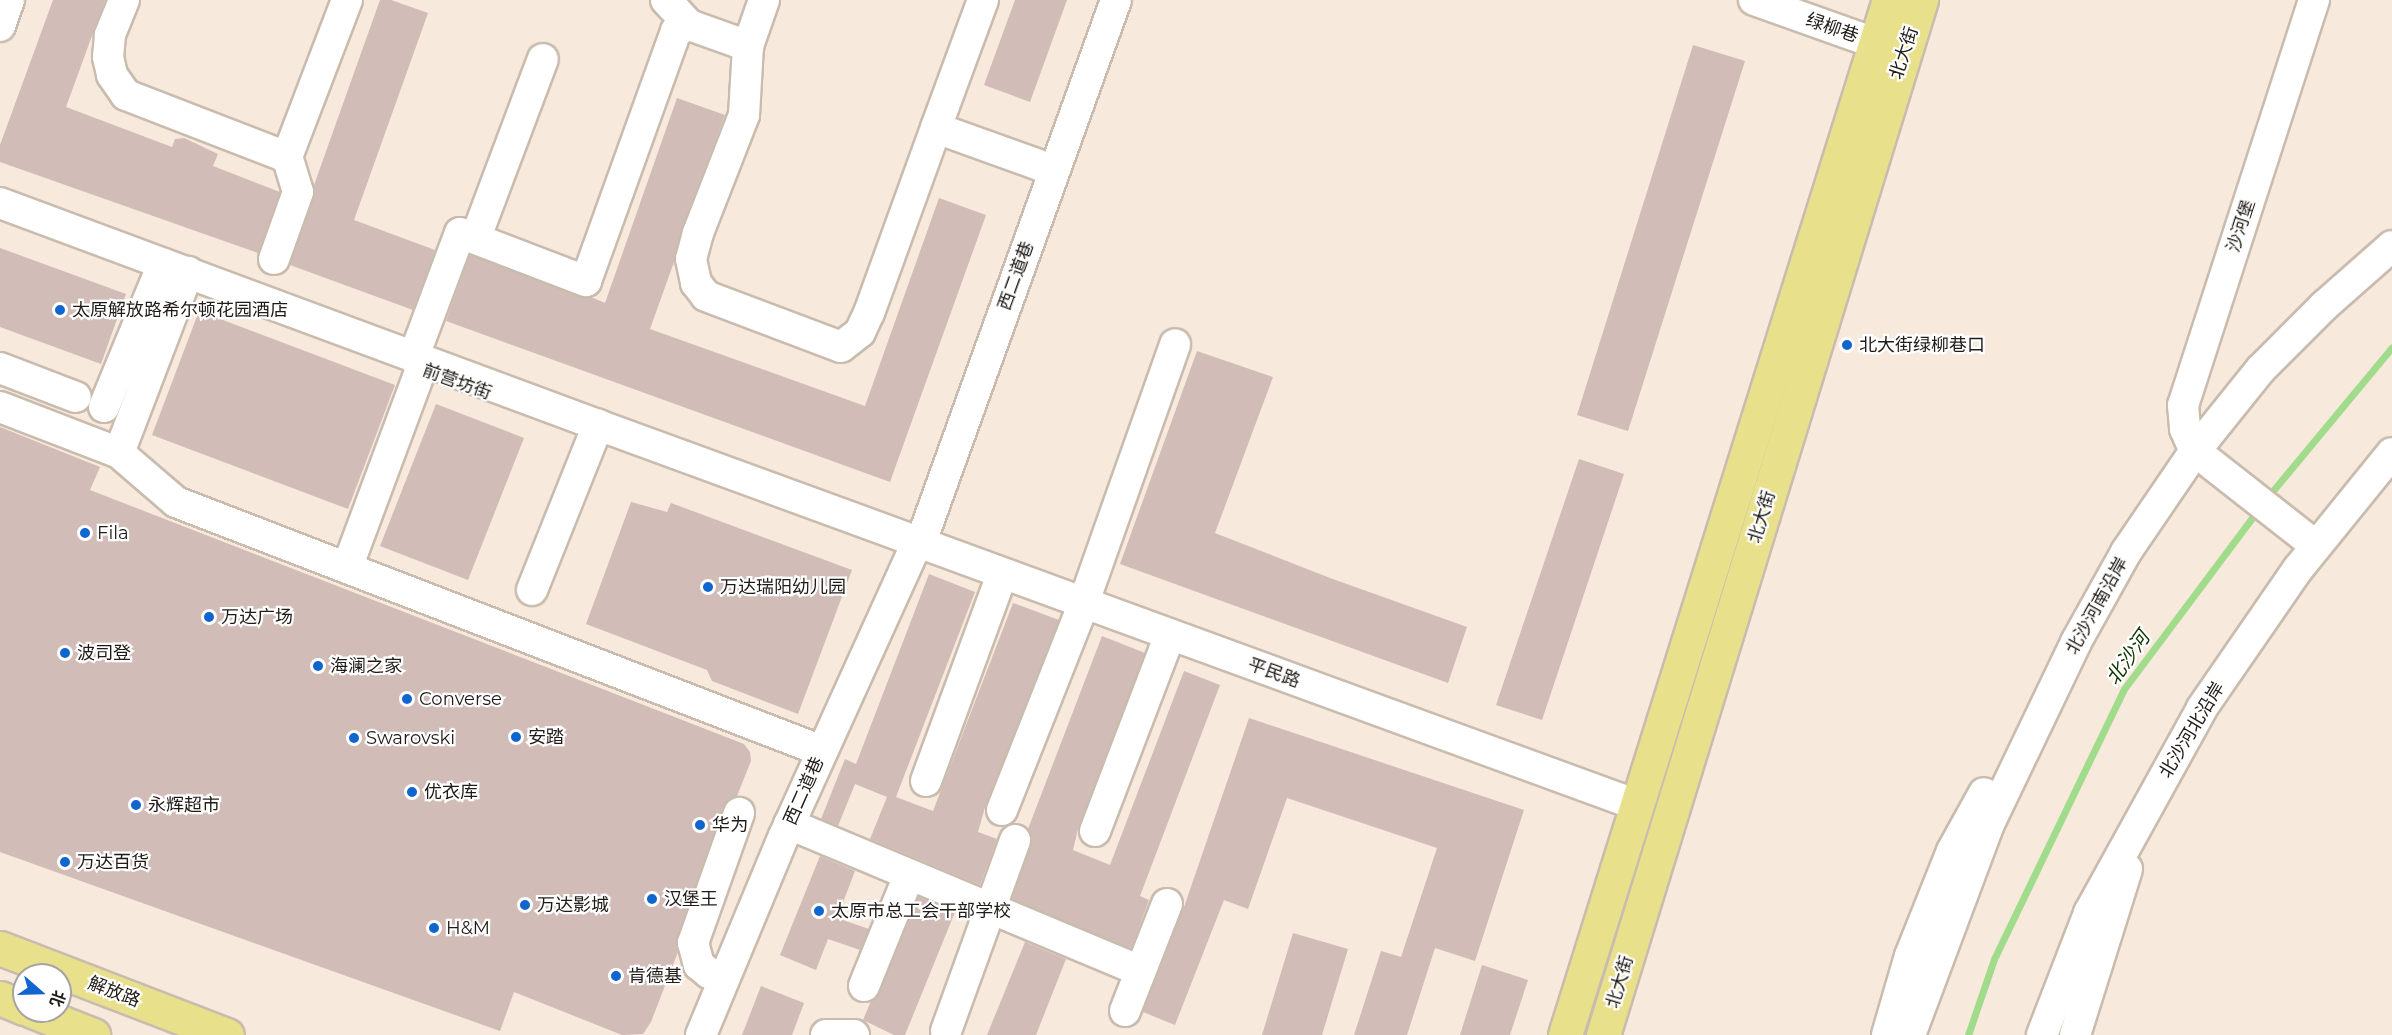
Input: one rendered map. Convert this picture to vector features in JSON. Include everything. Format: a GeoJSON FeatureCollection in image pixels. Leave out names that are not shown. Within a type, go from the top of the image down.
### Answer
{"type":"FeatureCollection","features":[{"type":"Feature","properties":{"kind":"main road","name":"北大街"},"geometry":{"type":"LineString","coordinates":[[1604,1035],[1921,0]]}},
{"type":"Feature","properties":{"kind":"main road"},"geometry":{"type":"LineString","coordinates":[[1565,1035],[1881,23]]}},
{"type":"Feature","properties":{"kind":"main road","name":"解放路"},"geometry":{"type":"LineString","coordinates":[[0,948],[227,1035]]}},
{"type":"Feature","properties":{"kind":"main road"},"geometry":{"type":"LineString","coordinates":[[62,1023],[93,1035]]}},
{"type":"Feature","properties":{"kind":"street"},"geometry":{"type":"LineString","coordinates":[[0,26],[9,0]]}},
{"type":"Feature","properties":{"kind":"street"},"geometry":{"type":"LineString","coordinates":[[124,0],[110,35],[108,57],[112,75],[126,95],[287,157]]}},
{"type":"Feature","properties":{"kind":"street"},"geometry":{"type":"LineString","coordinates":[[274,259],[298,192],[287,157],[347,0]]}},
{"type":"Feature","properties":{"kind":"street"},"geometry":{"type":"LineString","coordinates":[[666,0],[689,25],[748,46]]}},
{"type":"Feature","properties":{"kind":"street"},"geometry":{"type":"LineString","coordinates":[[764,0],[748,46],[744,116],[698,233],[691,259],[696,283],[706,296],[841,346],[860,332],[869,313],[983,0]]}},
{"type":"Feature","properties":{"kind":"street","name":"西二道巷"},"geometry":{"type":"LineString","coordinates":[[701,1035],[789,824],[915,544],[1050,169],[1108,0]]}},
{"type":"Feature","properties":{"kind":"street","name":"西二道巷"},"geometry":{"type":"LineString","coordinates":[[1050,169],[1116,0]]}},
{"type":"Feature","properties":{"kind":"street","name":"绿柳巷"},"geometry":{"type":"LineString","coordinates":[[1754,0],[1881,23]]}},
{"type":"Feature","properties":{"kind":"street","name":"绿柳巷"},"geometry":{"type":"LineString","coordinates":[[1803,0],[1881,23]]}},
{"type":"Feature","properties":{"kind":"street","name":"沙河堡"},"geometry":{"type":"LineString","coordinates":[[2198,464],[2185,429],[2184,405],[2314,0]]}},
{"type":"Feature","properties":{"kind":"street"},"geometry":{"type":"LineString","coordinates":[[347,568],[460,233],[476,237],[586,281],[676,31],[689,25]]}},
{"type":"Feature","properties":{"kind":"street"},"geometry":{"type":"LineString","coordinates":[[476,237],[543,59]]}},
{"type":"Feature","properties":{"kind":"street"},"geometry":{"type":"LineString","coordinates":[[936,128],[1050,169]]}},
{"type":"Feature","properties":{"kind":"street","name":"前营坊街"},"geometry":{"type":"LineString","coordinates":[[0,203],[173,273]]}},
{"type":"Feature","properties":{"kind":"street","name":"前营坊街"},"geometry":{"type":"LineString","coordinates":[[0,212],[915,544]]}},
{"type":"Feature","properties":{"kind":"street","name":"北沙河南沿岸"},"geometry":{"type":"LineString","coordinates":[[1910,1035],[1988,826],[2076,642],[2126,552],[2198,464],[2261,369],[2325,305],[2392,246]]}},
{"type":"Feature","properties":{"kind":"street"},"geometry":{"type":"LineString","coordinates":[[104,407],[173,273]]}},
{"type":"Feature","properties":{"kind":"street"},"geometry":{"type":"LineString","coordinates":[[119,453],[173,273]]}},
{"type":"Feature","properties":{"kind":"street"},"geometry":{"type":"LineString","coordinates":[[1002,810],[1082,608],[1175,344]]}},
{"type":"Feature","properties":{"kind":"street"},"geometry":{"type":"LineString","coordinates":[[0,368],[76,397]]}},
{"type":"Feature","properties":{"kind":"street"},"geometry":{"type":"LineString","coordinates":[[0,407],[119,453],[176,502],[822,750]]}},
{"type":"Feature","properties":{"kind":"street"},"geometry":{"type":"LineString","coordinates":[[532,590],[596,429]]}},
{"type":"Feature","properties":{"kind":"street","name":"北沙河北沿岸"},"geometry":{"type":"LineString","coordinates":[[2042,1035],[2089,913],[2202,708],[2304,546],[2392,453]]}},
{"type":"Feature","properties":{"kind":"street"},"geometry":{"type":"LineString","coordinates":[[2198,464],[2304,546]]}},
{"type":"Feature","properties":{"kind":"street","name":"平民路"},"geometry":{"type":"LineString","coordinates":[[915,544],[1000,579],[1635,811]]}},
{"type":"Feature","properties":{"kind":"street"},"geometry":{"type":"LineString","coordinates":[[926,781],[1000,579]]}},
{"type":"Feature","properties":{"kind":"street"},"geometry":{"type":"LineString","coordinates":[[1095,831],[1168,640]]}},
{"type":"Feature","properties":{"kind":"street"},"geometry":{"type":"LineString","coordinates":[[1887,1035],[1910,956],[1952,851],[1990,784],[2036,723]]}},
{"type":"Feature","properties":{"kind":"street"},"geometry":{"type":"LineString","coordinates":[[2075,1035],[2103,954],[2129,863],[2154,794]]}},
{"type":"Feature","properties":{"kind":"street"},"geometry":{"type":"LineString","coordinates":[[723,978],[709,973],[699,965],[693,943],[739,813]]}},
{"type":"Feature","properties":{"kind":"street"},"geometry":{"type":"LineString","coordinates":[[789,824],[1140,971]]}},
{"type":"Feature","properties":{"kind":"street"},"geometry":{"type":"LineString","coordinates":[[946,1031],[1016,840]]}},
{"type":"Feature","properties":{"kind":"street"},"geometry":{"type":"LineString","coordinates":[[864,986],[909,874]]}},
{"type":"Feature","properties":{"kind":"street"},"geometry":{"type":"LineString","coordinates":[[1125,1011],[1167,904]]}},
{"type":"Feature","properties":{"kind":"street"},"geometry":{"type":"LineString","coordinates":[[826,1035],[854,1035]]}},
{"type":"Feature","properties":{"kind":"building"},"geometry":{"type":"Polygon","coordinates":[[[53,0],[105,0],[66,107],[172,147],[175,139],[184,138],[218,154],[213,166],[280,192],[258,253],[0,162],[0,145],[53,0]]]}},
{"type":"Feature","properties":{"kind":"building"},"geometry":{"type":"Polygon","coordinates":[[[380,0],[391,0],[428,13],[354,220],[435,250],[413,310],[290,265],[314,198],[314,185],[380,0]]]}},
{"type":"Feature","properties":{"kind":"building"},"geometry":{"type":"Polygon","coordinates":[[[1015,0],[1067,0],[1030,102],[984,85],[1015,0]]]}},
{"type":"Feature","properties":{"kind":"building"},"geometry":{"type":"Polygon","coordinates":[[[1693,45],[1745,61],[1628,431],[1577,415],[1693,45]]]}},
{"type":"Feature","properties":{"kind":"building"},"geometry":{"type":"Polygon","coordinates":[[[677,98],[725,115],[682,227],[674,262],[650,329],[865,406],[939,198],[986,215],[890,482],[446,321],[470,255],[580,297],[591,297],[605,303],[677,98]]]}},
{"type":"Feature","properties":{"kind":"building","name":"太原解放路希尔顿花园酒店"},"geometry":{"type":"Polygon","coordinates":[[[0,248],[126,294],[101,364],[0,327],[0,248]]]}},
{"type":"Feature","properties":{"kind":"building"},"geometry":{"type":"Polygon","coordinates":[[[199,311],[395,385],[348,509],[152,435],[199,311]]]}},
{"type":"Feature","properties":{"kind":"building"},"geometry":{"type":"Polygon","coordinates":[[[1197,351],[1273,377],[1215,533],[1330,578],[1467,627],[1448,683],[1120,564],[1197,351]]]}},
{"type":"Feature","properties":{"kind":"building"},"geometry":{"type":"Polygon","coordinates":[[[436,404],[524,438],[468,580],[380,546],[436,404]]]}},
{"type":"Feature","properties":{"kind":"building","name":"万达广场"},"geometry":{"type":"Polygon","coordinates":[[[0,427],[100,467],[90,490],[744,744],[750,752],[751,761],[737,796],[728,800],[723,807],[677,937],[678,952],[651,1022],[643,1034],[622,1035],[514,992],[500,1031],[0,852],[0,427]]]}},
{"type":"Feature","properties":{"kind":"building"},"geometry":{"type":"Polygon","coordinates":[[[1579,459],[1624,474],[1542,720],[1496,705],[1579,459]]]}},
{"type":"Feature","properties":{"kind":"building","name":"万达瑞阳幼儿园"},"geometry":{"type":"Polygon","coordinates":[[[631,502],[667,512],[671,503],[852,570],[798,714],[712,681],[707,670],[586,624],[631,502]]]}},
{"type":"Feature","properties":{"kind":"building"},"geometry":{"type":"Polygon","coordinates":[[[929,574],[975,592],[896,797],[933,811],[1013,603],[1059,620],[986,804],[978,832],[997,839],[980,885],[870,839],[887,797],[855,784],[838,826],[821,819],[845,759],[856,764],[929,574]]]}},
{"type":"Feature","properties":{"kind":"building"},"geometry":{"type":"Polygon","coordinates":[[[1102,636],[1145,653],[1079,825],[1073,850],[1110,865],[1184,671],[1220,685],[1140,896],[1149,900],[1131,949],[1012,899],[1031,845],[1032,836],[1028,829],[1102,636]]]}},
{"type":"Feature","properties":{"kind":"building"},"geometry":{"type":"Polygon","coordinates":[[[1249,718],[1524,810],[1475,961],[1435,948],[1407,1035],[1354,1035],[1381,951],[1401,957],[1437,848],[1287,798],[1248,909],[1224,900],[1175,1025],[1143,1012],[1183,910],[1249,718]]]}},
{"type":"Feature","properties":{"kind":"building","name":"太原市总工会干部学校"},"geometry":{"type":"Polygon","coordinates":[[[820,856],[855,871],[837,918],[869,929],[860,950],[828,939],[816,970],[780,955],[820,856]]]}},
{"type":"Feature","properties":{"kind":"building"},"geometry":{"type":"Polygon","coordinates":[[[919,897],[955,912],[905,1035],[894,1035],[863,1020],[871,1001],[880,992],[919,897]]]}},
{"type":"Feature","properties":{"kind":"building"},"geometry":{"type":"Polygon","coordinates":[[[1293,933],[1348,949],[1322,1035],[1262,1035],[1293,933]]]}},
{"type":"Feature","properties":{"kind":"building"},"geometry":{"type":"Polygon","coordinates":[[[1025,942],[1066,959],[1036,1035],[987,1035],[1025,942]]]}},
{"type":"Feature","properties":{"kind":"building"},"geometry":{"type":"Polygon","coordinates":[[[1482,965],[1528,980],[1510,1035],[1460,1035],[1482,965]]]}},
{"type":"Feature","properties":{"kind":"building"},"geometry":{"type":"Polygon","coordinates":[[[761,986],[804,1003],[792,1035],[742,1035],[761,986]]]}},
{"type":"Feature","properties":{"kind":"waterway","name":"北沙河"},"geometry":{"type":"LineString","coordinates":[[2266,499],[2392,347]]}},
{"type":"Feature","properties":{"kind":"waterway","name":"北沙河"},"geometry":{"type":"LineString","coordinates":[[1968,1035],[1994,959],[2124,689],[2258,510]]}},
{"type":"Feature","properties":{"kind":"place","name":"太原解放路希尔顿花园酒店"},"geometry":{"type":"Point","coordinates":[60,310]}},
{"type":"Feature","properties":{"kind":"place","name":"北大街绿柳巷口"},"geometry":{"type":"Point","coordinates":[1847,345]}},
{"type":"Feature","properties":{"kind":"place","name":"Fila"},"geometry":{"type":"Point","coordinates":[85,533]}},
{"type":"Feature","properties":{"kind":"place","name":"万达瑞阳幼儿园"},"geometry":{"type":"Point","coordinates":[708,587]}},
{"type":"Feature","properties":{"kind":"place","name":"万达广场"},"geometry":{"type":"Point","coordinates":[209,617]}},
{"type":"Feature","properties":{"kind":"place","name":"波司登"},"geometry":{"type":"Point","coordinates":[65,653]}},
{"type":"Feature","properties":{"kind":"place","name":"海澜之家"},"geometry":{"type":"Point","coordinates":[318,666]}},
{"type":"Feature","properties":{"kind":"place","name":"Converse"},"geometry":{"type":"Point","coordinates":[407,699]}},
{"type":"Feature","properties":{"kind":"place","name":"安踏"},"geometry":{"type":"Point","coordinates":[516,737]}},
{"type":"Feature","properties":{"kind":"place","name":"Swarovski"},"geometry":{"type":"Point","coordinates":[354,738]}},
{"type":"Feature","properties":{"kind":"place","name":"优衣库"},"geometry":{"type":"Point","coordinates":[412,792]}},
{"type":"Feature","properties":{"kind":"place","name":"永辉超市"},"geometry":{"type":"Point","coordinates":[136,805]}},
{"type":"Feature","properties":{"kind":"place","name":"华为"},"geometry":{"type":"Point","coordinates":[700,825]}},
{"type":"Feature","properties":{"kind":"place","name":"万达百货"},"geometry":{"type":"Point","coordinates":[65,862]}},
{"type":"Feature","properties":{"kind":"place","name":"汉堡王"},"geometry":{"type":"Point","coordinates":[652,899]}},
{"type":"Feature","properties":{"kind":"place","name":"万达影城"},"geometry":{"type":"Point","coordinates":[525,905]}},
{"type":"Feature","properties":{"kind":"place","name":"太原市总工会干部学校"},"geometry":{"type":"Point","coordinates":[819,911]}},
{"type":"Feature","properties":{"kind":"place","name":"H&M"},"geometry":{"type":"Point","coordinates":[434,928]}},
{"type":"Feature","properties":{"kind":"place","name":"肯德基"},"geometry":{"type":"Point","coordinates":[616,976]}}]}
